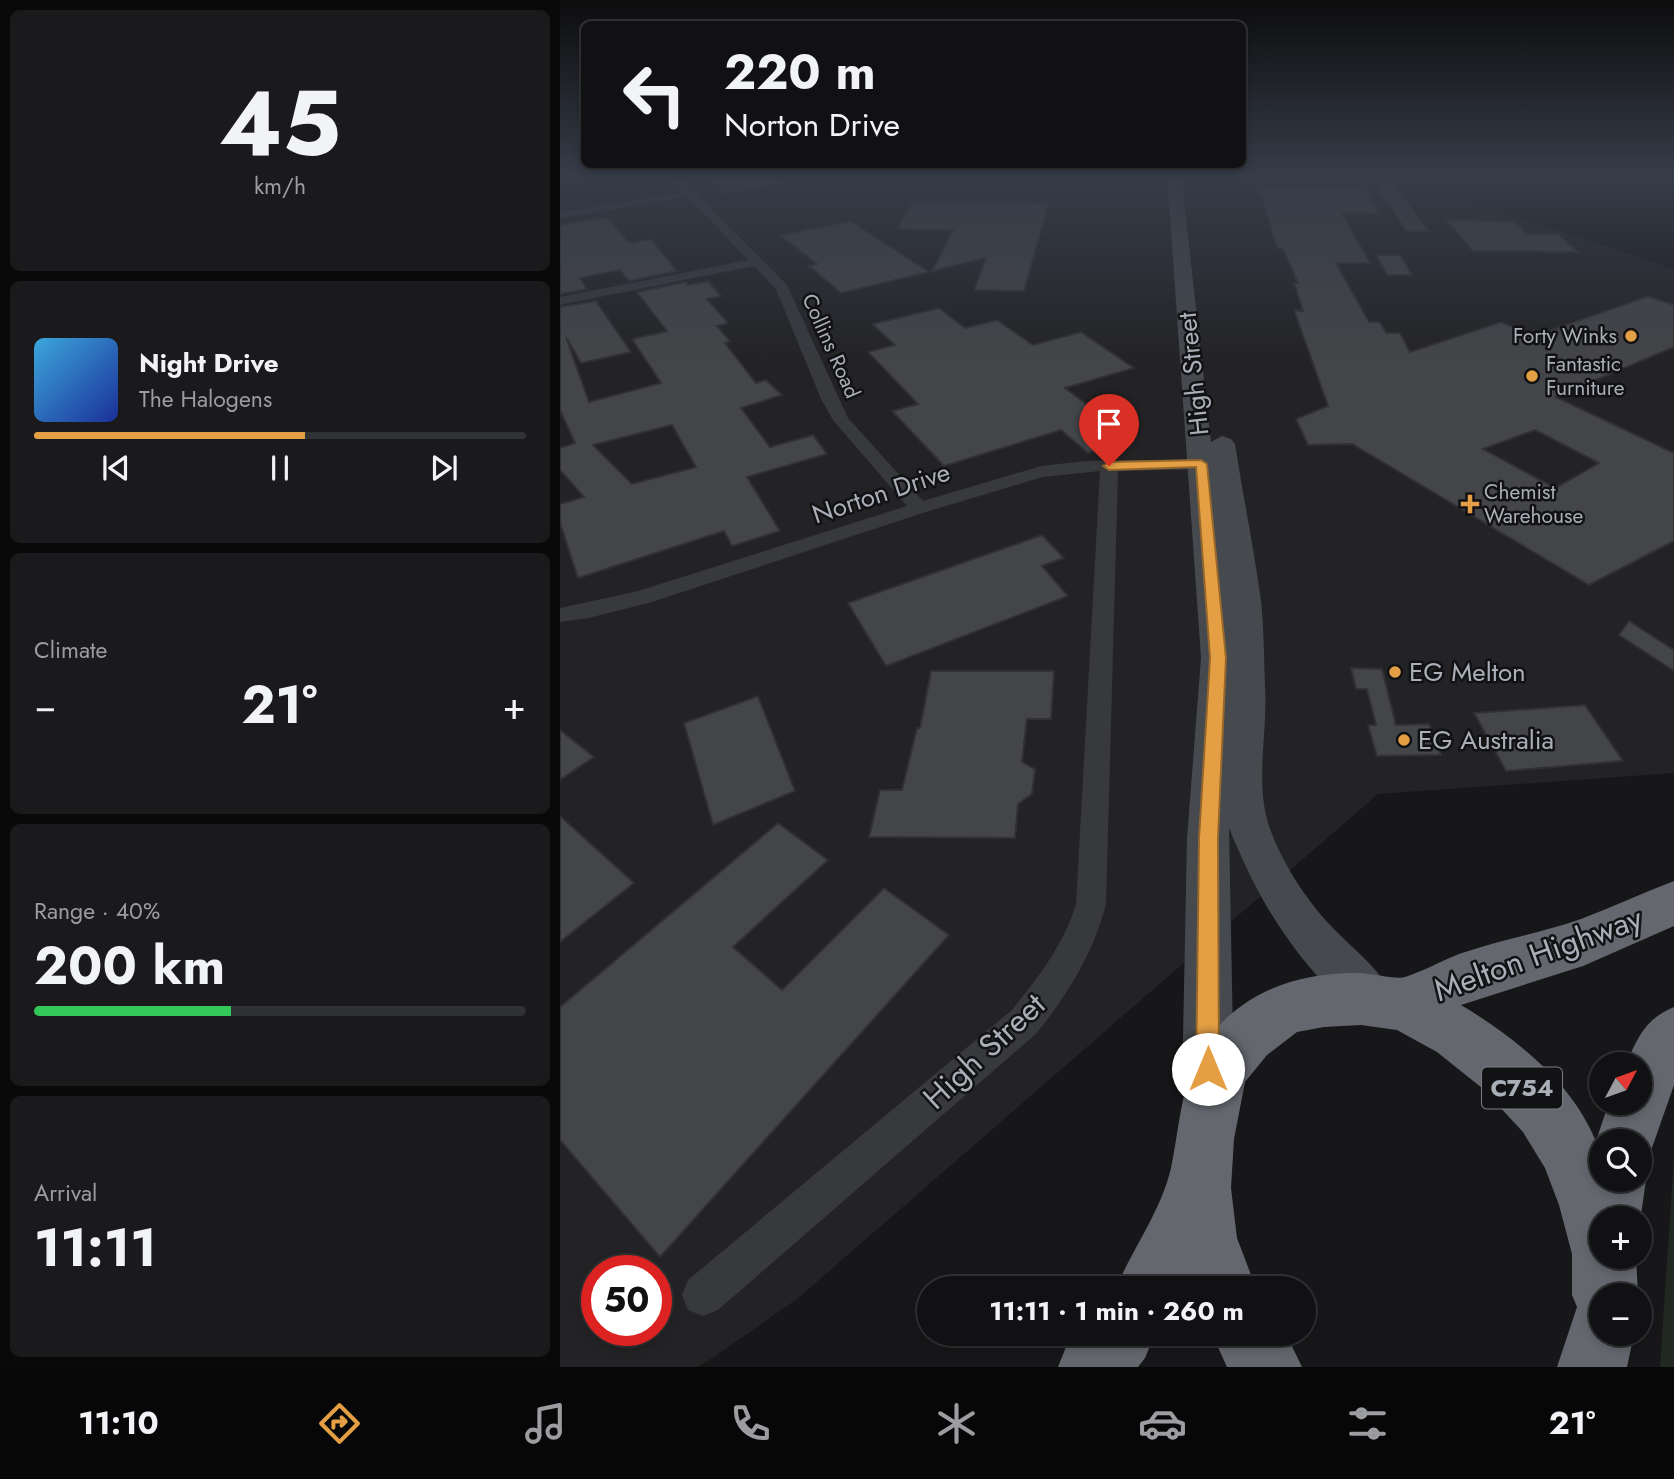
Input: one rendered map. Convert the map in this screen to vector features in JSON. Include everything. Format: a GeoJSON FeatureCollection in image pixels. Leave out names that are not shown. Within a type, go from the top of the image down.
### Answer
{"type":"FeatureCollection","features":[{"type":"Feature","properties":{"kind":"highway","name":"Melton Highway"},"geometry":{"type":"LineString","coordinates":[[1156,1276],[1168,1257],[1203,1146],[1222,1068],[1245,1038],[1283,1010],[1331,999],[1386,1002],[1583,942],[1674,902]]}},
{"type":"Feature","properties":{"kind":"highway","name":"Melton Highway"},"geometry":{"type":"LineString","coordinates":[[1386,1002],[1450,1030],[1492,1058],[1531,1096],[1565,1144],[1592,1206]]}},
{"type":"Feature","properties":{"kind":"highway"},"geometry":{"type":"LineString","coordinates":[[1652,1070],[1674,1034]]}},
{"type":"Feature","properties":{"kind":"highway","name":"Melton Highway"},"geometry":{"type":"LineString","coordinates":[[1203,1146],[1205,1238],[1219,1276]]}},
{"type":"Feature","properties":{"kind":"highway"},"geometry":{"type":"LineString","coordinates":[[1093,1367],[1111,1346]]}},
{"type":"Feature","properties":{"kind":"highway"},"geometry":{"type":"LineString","coordinates":[[1254,1346],[1267,1367]]}},
{"type":"Feature","properties":{"kind":"main road","name":"High Street"},"geometry":{"type":"LineString","coordinates":[[1183,238],[1213,464],[1245,603],[1249,720],[1244,743],[1244,800],[1249,827],[1268,871],[1289,908],[1314,940],[1386,1002]]}},
{"type":"Feature","properties":{"kind":"main road","name":"High Street"},"geometry":{"type":"LineString","coordinates":[[1192,238],[1213,464],[1218,658],[1208,838],[1203,1146]]}},
{"type":"Feature","properties":{"kind":"street","name":"Collins Road"},"geometry":{"type":"LineString","coordinates":[[734,238],[782,288],[829,400],[841,420],[919,508]]}},
{"type":"Feature","properties":{"kind":"street"},"geometry":{"type":"LineString","coordinates":[[560,301],[756,262]]}},
{"type":"Feature","properties":{"kind":"street","name":"Norton Drive"},"geometry":{"type":"LineString","coordinates":[[560,615],[589,611],[644,597],[919,508],[1041,472],[1109,466],[1213,464]]}},
{"type":"Feature","properties":{"kind":"street","name":"High Street"},"geometry":{"type":"LineString","coordinates":[[703,1294],[1024,1022],[1065,972],[1083,935],[1091,904],[1109,466]]}},
{"type":"Feature","properties":{"kind":"shaded area"},"geometry":{"type":"Polygon","coordinates":[[[560,238],[1580,238],[1674,269],[1674,773],[1378,794],[797,1299],[697,1367],[560,1367],[560,238]]]}},
{"type":"Feature","properties":{"kind":"shaded area"},"geometry":{"type":"Polygon","coordinates":[[[1674,1157],[1674,1367],[1660,1367],[1674,1157]]]}},
{"type":"Feature","properties":{"kind":"building"},"geometry":{"type":"Polygon","coordinates":[[[560,238],[625,238],[629,243],[651,239],[677,271],[629,281],[620,270],[580,278],[587,289],[560,294],[560,238]]]}},
{"type":"Feature","properties":{"kind":"building"},"geometry":{"type":"Polygon","coordinates":[[[784,238],[877,238],[929,272],[841,293],[809,266],[817,264],[784,238]]]}},
{"type":"Feature","properties":{"kind":"building"},"geometry":{"type":"Polygon","coordinates":[[[949,238],[1039,238],[1024,291],[974,290],[986,258],[932,271],[949,238]]]}},
{"type":"Feature","properties":{"kind":"building"},"geometry":{"type":"Polygon","coordinates":[[[1274,238],[1356,238],[1370,263],[1336,263],[1369,322],[1380,322],[1386,333],[1400,333],[1410,352],[1501,322],[1535,336],[1648,296],[1674,305],[1674,347],[1556,397],[1674,453],[1674,541],[1589,585],[1352,444],[1308,445],[1296,419],[1328,406],[1294,310],[1303,311],[1294,283],[1298,283],[1283,249],[1277,248],[1274,238]],[[1535,430],[1483,449],[1555,488],[1599,463],[1535,430]]]}},
{"type":"Feature","properties":{"kind":"building"},"geometry":{"type":"Polygon","coordinates":[[[1461,238],[1562,238],[1578,252],[1473,251],[1461,238]]]}},
{"type":"Feature","properties":{"kind":"building"},"geometry":{"type":"Polygon","coordinates":[[[1376,255],[1400,255],[1412,275],[1387,275],[1376,255]]]}},
{"type":"Feature","properties":{"kind":"building"},"geometry":{"type":"Polygon","coordinates":[[[708,281],[721,296],[707,299],[728,323],[717,326],[730,341],[725,343],[756,383],[766,380],[782,395],[741,408],[770,447],[813,435],[827,454],[747,477],[780,531],[732,546],[724,531],[578,578],[560,523],[560,504],[584,497],[560,470],[560,448],[575,443],[560,410],[560,307],[596,301],[631,352],[581,363],[566,337],[589,402],[661,383],[632,339],[667,331],[637,292],[686,282],[688,285],[708,281]],[[672,425],[593,445],[632,484],[696,467],[672,425]]]}},
{"type":"Feature","properties":{"kind":"building"},"geometry":{"type":"Polygon","coordinates":[[[939,308],[965,328],[997,320],[1033,345],[1081,332],[1134,368],[1065,388],[1131,438],[1088,453],[1061,430],[944,466],[892,411],[918,404],[868,352],[895,345],[872,324],[939,308]]]}},
{"type":"Feature","properties":{"kind":"building"},"geometry":{"type":"Polygon","coordinates":[[[1042,535],[1064,558],[1042,566],[1068,596],[886,666],[848,603],[1042,535]]]}},
{"type":"Feature","properties":{"kind":"building"},"geometry":{"type":"Polygon","coordinates":[[[1629,621],[1674,650],[1674,671],[1619,635],[1629,621]]]}},
{"type":"Feature","properties":{"kind":"building"},"geometry":{"type":"Polygon","coordinates":[[[1351,668],[1382,669],[1396,725],[1429,724],[1441,755],[1377,756],[1368,725],[1376,725],[1367,689],[1356,689],[1351,668]]]}},
{"type":"Feature","properties":{"kind":"building"},"geometry":{"type":"Polygon","coordinates":[[[931,671],[1054,671],[1051,719],[1027,719],[1022,762],[1035,769],[1032,794],[1018,804],[1015,838],[869,837],[880,790],[902,790],[917,728],[920,728],[931,671]]]}},
{"type":"Feature","properties":{"kind":"building"},"geometry":{"type":"Polygon","coordinates":[[[758,696],[795,791],[713,825],[684,723],[758,696]]]}},
{"type":"Feature","properties":{"kind":"building"},"geometry":{"type":"Polygon","coordinates":[[[1585,705],[1623,761],[1506,771],[1474,713],[1585,705]]]}},
{"type":"Feature","properties":{"kind":"building"},"geometry":{"type":"Polygon","coordinates":[[[560,730],[594,757],[560,780],[560,730]]]}},
{"type":"Feature","properties":{"kind":"building"},"geometry":{"type":"Polygon","coordinates":[[[560,816],[634,883],[560,942],[560,816]]]}},
{"type":"Feature","properties":{"kind":"building"},"geometry":{"type":"Polygon","coordinates":[[[778,823],[828,860],[733,947],[782,990],[884,888],[949,935],[662,1255],[658,1255],[560,1140],[560,1007],[778,823]]]}},
{"type":"Feature","properties":{"kind":"place","name":"Forty Winks"},"geometry":{"type":"Point","coordinates":[1631,336]}},
{"type":"Feature","properties":{"kind":"place","name":"Fantastic Furniture"},"geometry":{"type":"Point","coordinates":[1532,376]}},
{"type":"Feature","properties":{"kind":"place","name":"Chemist Warehouse"},"geometry":{"type":"Point","coordinates":[1470,504]}},
{"type":"Feature","properties":{"kind":"place","name":"EG Melton"},"geometry":{"type":"Point","coordinates":[1395,672]}},
{"type":"Feature","properties":{"kind":"place","name":"EG Australia"},"geometry":{"type":"Point","coordinates":[1404,740]}},
{"type":"Feature","properties":{"kind":"route"},"geometry":{"type":"LineString","coordinates":[[1109,466],[1201,464],[1218,658],[1208,838],[1208,1069]]}}]}
